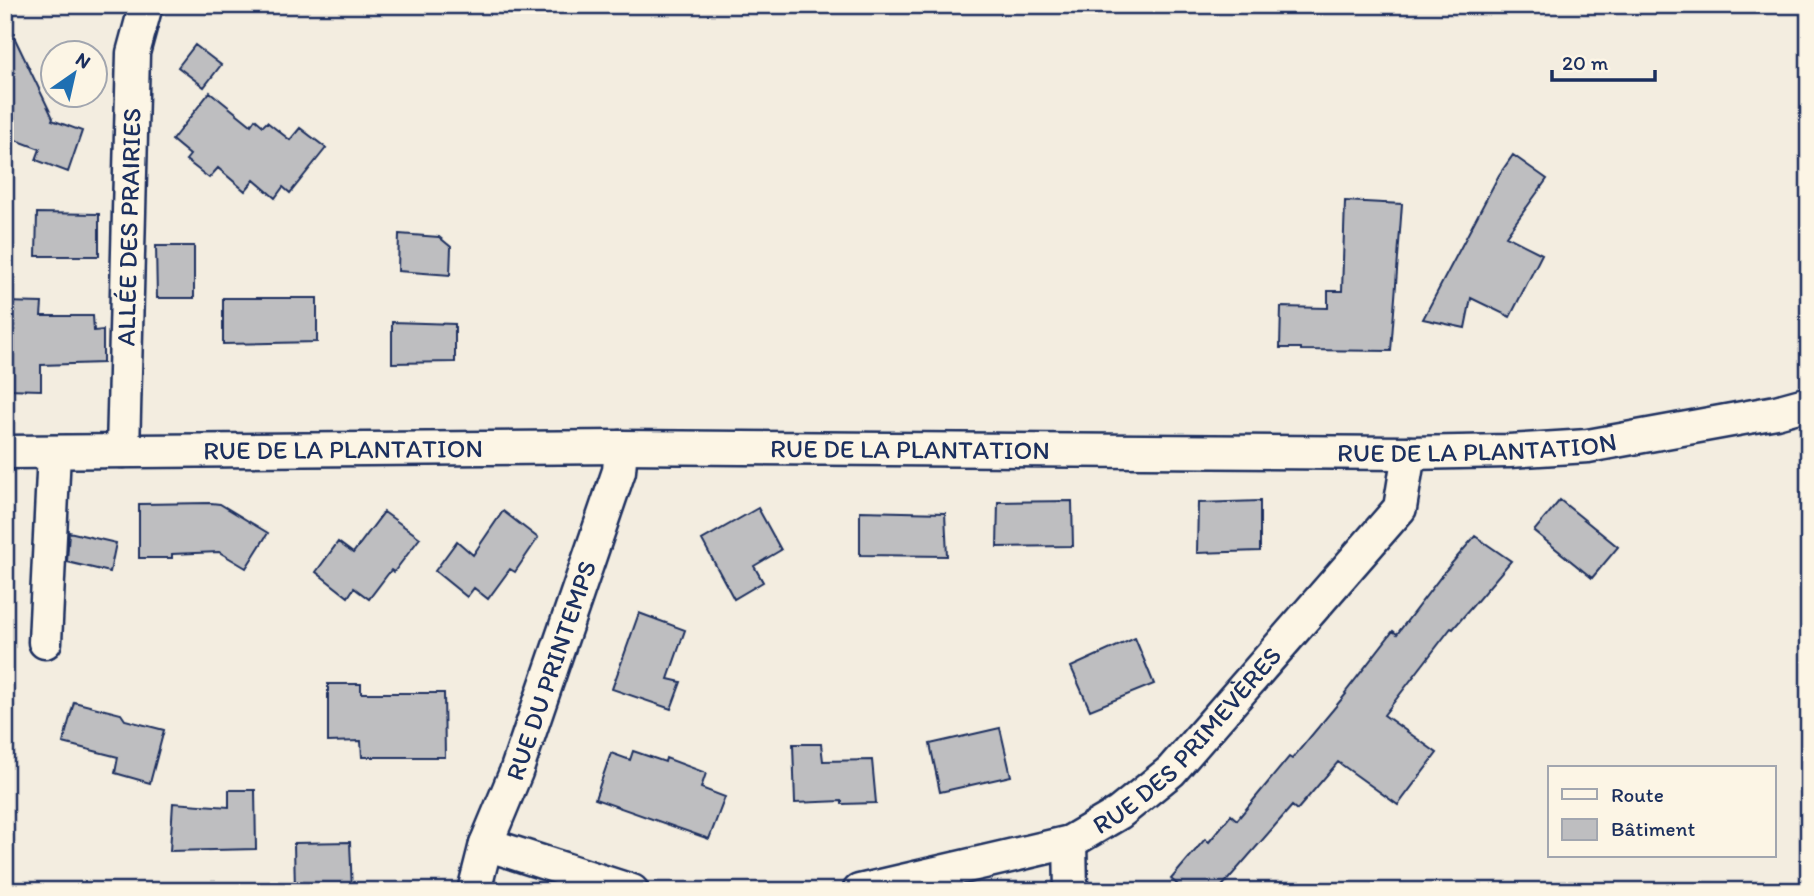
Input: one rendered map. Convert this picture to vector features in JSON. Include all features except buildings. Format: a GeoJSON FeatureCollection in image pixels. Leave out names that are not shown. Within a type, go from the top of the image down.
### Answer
{"type":"FeatureCollection","features":[{"type":"Feature","properties":{"kind":"street","name":"ALLÉE DES PRAIRIES"},"geometry":{"type":"LineString","coordinates":[[123,451],[133,53],[146,5]]}},
{"type":"Feature","properties":{"kind":"street","name":"RUE DE LA PLANTATION"},"geometry":{"type":"LineString","coordinates":[[5,452],[621,447],[1409,453],[1509,451],[1588,446],[1776,412],[1809,403]]}},
{"type":"Feature","properties":{"kind":"street","name":"RUE DU PRINTEMPS"},"geometry":{"type":"LineString","coordinates":[[474,891],[486,844],[516,772],[615,484],[621,447]]}},
{"type":"Feature","properties":{"kind":"street"},"geometry":{"type":"LineString","coordinates":[[45,642],[54,452]]}},
{"type":"Feature","properties":{"kind":"street","name":"RUE DES PRIMEVÈRES"},"geometry":{"type":"LineString","coordinates":[[859,891],[1070,842],[1119,813],[1171,771],[1400,508],[1409,453]]}},
{"type":"Feature","properties":{"kind":"street"},"geometry":{"type":"LineString","coordinates":[[1070,842],[1071,891]]}},
{"type":"Feature","properties":{"kind":"street"},"geometry":{"type":"LineString","coordinates":[[486,844],[632,891]]}}]}
